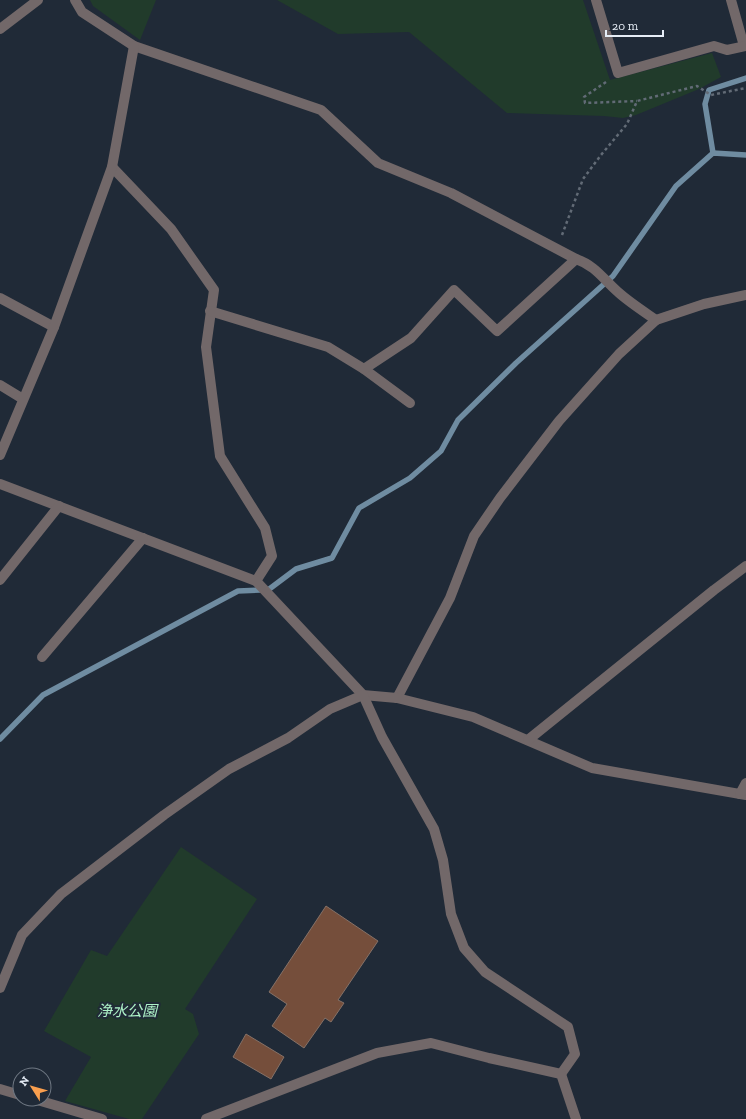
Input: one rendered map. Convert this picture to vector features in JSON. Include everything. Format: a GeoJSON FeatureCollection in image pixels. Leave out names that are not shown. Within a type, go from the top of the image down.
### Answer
{"type":"FeatureCollection","features":[{"type":"Feature","properties":{"kind":"street"},"geometry":{"type":"LineString","coordinates":[[0,29],[38,0]]}},
{"type":"Feature","properties":{"kind":"street"},"geometry":{"type":"LineString","coordinates":[[75,0],[82,12],[134,46],[321,110],[378,163],[451,193],[553,246],[576,260],[585,262],[601,274],[618,292],[656,320]]}},
{"type":"Feature","properties":{"kind":"street"},"geometry":{"type":"LineString","coordinates":[[596,0],[618,73],[714,46],[727,50],[745,46],[731,0]]}},
{"type":"Feature","properties":{"kind":"street"},"geometry":{"type":"LineString","coordinates":[[0,455],[54,327],[112,167],[134,46]]}},
{"type":"Feature","properties":{"kind":"street"},"geometry":{"type":"LineString","coordinates":[[112,167],[171,229],[214,290],[206,347],[220,456],[265,528],[272,556],[256,581]]}},
{"type":"Feature","properties":{"kind":"street"},"geometry":{"type":"LineString","coordinates":[[364,369],[410,338],[454,290],[497,331],[576,260]]}},
{"type":"Feature","properties":{"kind":"street"},"geometry":{"type":"LineString","coordinates":[[397,698],[450,598],[474,536],[500,498],[558,422],[619,354],[656,320],[704,304],[746,294]]}},
{"type":"Feature","properties":{"kind":"street"},"geometry":{"type":"LineString","coordinates":[[0,298],[54,327]]}},
{"type":"Feature","properties":{"kind":"street"},"geometry":{"type":"LineString","coordinates":[[210,311],[328,347],[364,369],[410,403]]}},
{"type":"Feature","properties":{"kind":"street"},"geometry":{"type":"LineString","coordinates":[[0,385],[23,399]]}},
{"type":"Feature","properties":{"kind":"street"},"geometry":{"type":"LineString","coordinates":[[0,484],[256,581],[363,695],[382,737],[434,829],[442,860],[451,914],[464,948],[485,972],[568,1027],[575,1054],[561,1074]]}},
{"type":"Feature","properties":{"kind":"street"},"geometry":{"type":"LineString","coordinates":[[0,580],[58,506]]}},
{"type":"Feature","properties":{"kind":"street"},"geometry":{"type":"LineString","coordinates":[[42,657],[143,538]]}},
{"type":"Feature","properties":{"kind":"street"},"geometry":{"type":"LineString","coordinates":[[528,740],[746,566]]}},
{"type":"Feature","properties":{"kind":"street"},"geometry":{"type":"LineString","coordinates":[[0,988],[22,935],[61,894],[164,815],[229,769],[288,738],[330,709],[363,695],[397,698],[473,717],[592,768],[743,795],[746,783]]}},
{"type":"Feature","properties":{"kind":"street"},"geometry":{"type":"LineString","coordinates":[[206,1119],[377,1053],[431,1043],[561,1074]]}},
{"type":"Feature","properties":{"kind":"street"},"geometry":{"type":"LineString","coordinates":[[561,1074],[576,1119]]}},
{"type":"Feature","properties":{"kind":"street"},"geometry":{"type":"LineString","coordinates":[[0,1089],[12,1093]]}},
{"type":"Feature","properties":{"kind":"street"},"geometry":{"type":"LineString","coordinates":[[52,1104],[102,1119]]}},
{"type":"Feature","properties":{"kind":"path"},"geometry":{"type":"LineString","coordinates":[[618,73],[584,97],[585,103],[637,101],[697,86],[711,95],[746,88]]}},
{"type":"Feature","properties":{"kind":"path"},"geometry":{"type":"LineString","coordinates":[[553,246],[560,239],[583,179],[601,154],[627,124],[637,101]]}},
{"type":"Feature","properties":{"kind":"green space"},"geometry":{"type":"Polygon","coordinates":[[[90,0],[156,0],[140,40],[93,6],[90,0]]]}},
{"type":"Feature","properties":{"kind":"green space"},"geometry":{"type":"Polygon","coordinates":[[[277,0],[583,0],[610,80],[712,53],[721,77],[699,89],[636,115],[623,118],[507,113],[409,32],[338,34],[277,0]]]}},
{"type":"Feature","properties":{"kind":"green space","name":"浄水公園"},"geometry":{"type":"Polygon","coordinates":[[[181,847],[257,899],[185,1009],[193,1014],[199,1034],[142,1119],[129,1119],[65,1101],[91,1057],[44,1031],[91,950],[107,956],[181,847]]]}},
{"type":"Feature","properties":{"kind":"building"},"geometry":{"type":"Polygon","coordinates":[[[326,906],[378,941],[338,1000],[344,1003],[331,1022],[325,1018],[304,1048],[272,1026],[287,1004],[269,992],[326,906]]]}},
{"type":"Feature","properties":{"kind":"building"},"geometry":{"type":"Polygon","coordinates":[[[246,1034],[284,1057],[271,1079],[233,1057],[246,1034]]]}},
{"type":"Feature","properties":{"kind":"waterway"},"geometry":{"type":"LineString","coordinates":[[713,153],[705,104],[709,90],[746,78]]}},
{"type":"Feature","properties":{"kind":"waterway"},"geometry":{"type":"LineString","coordinates":[[268,590],[296,569],[332,558],[359,508],[410,478],[441,451],[458,420],[516,363],[613,276],[676,186],[713,153],[746,155]]}},
{"type":"Feature","properties":{"kind":"waterway"},"geometry":{"type":"LineString","coordinates":[[0,739],[43,695],[238,591],[260,590]]}}]}
